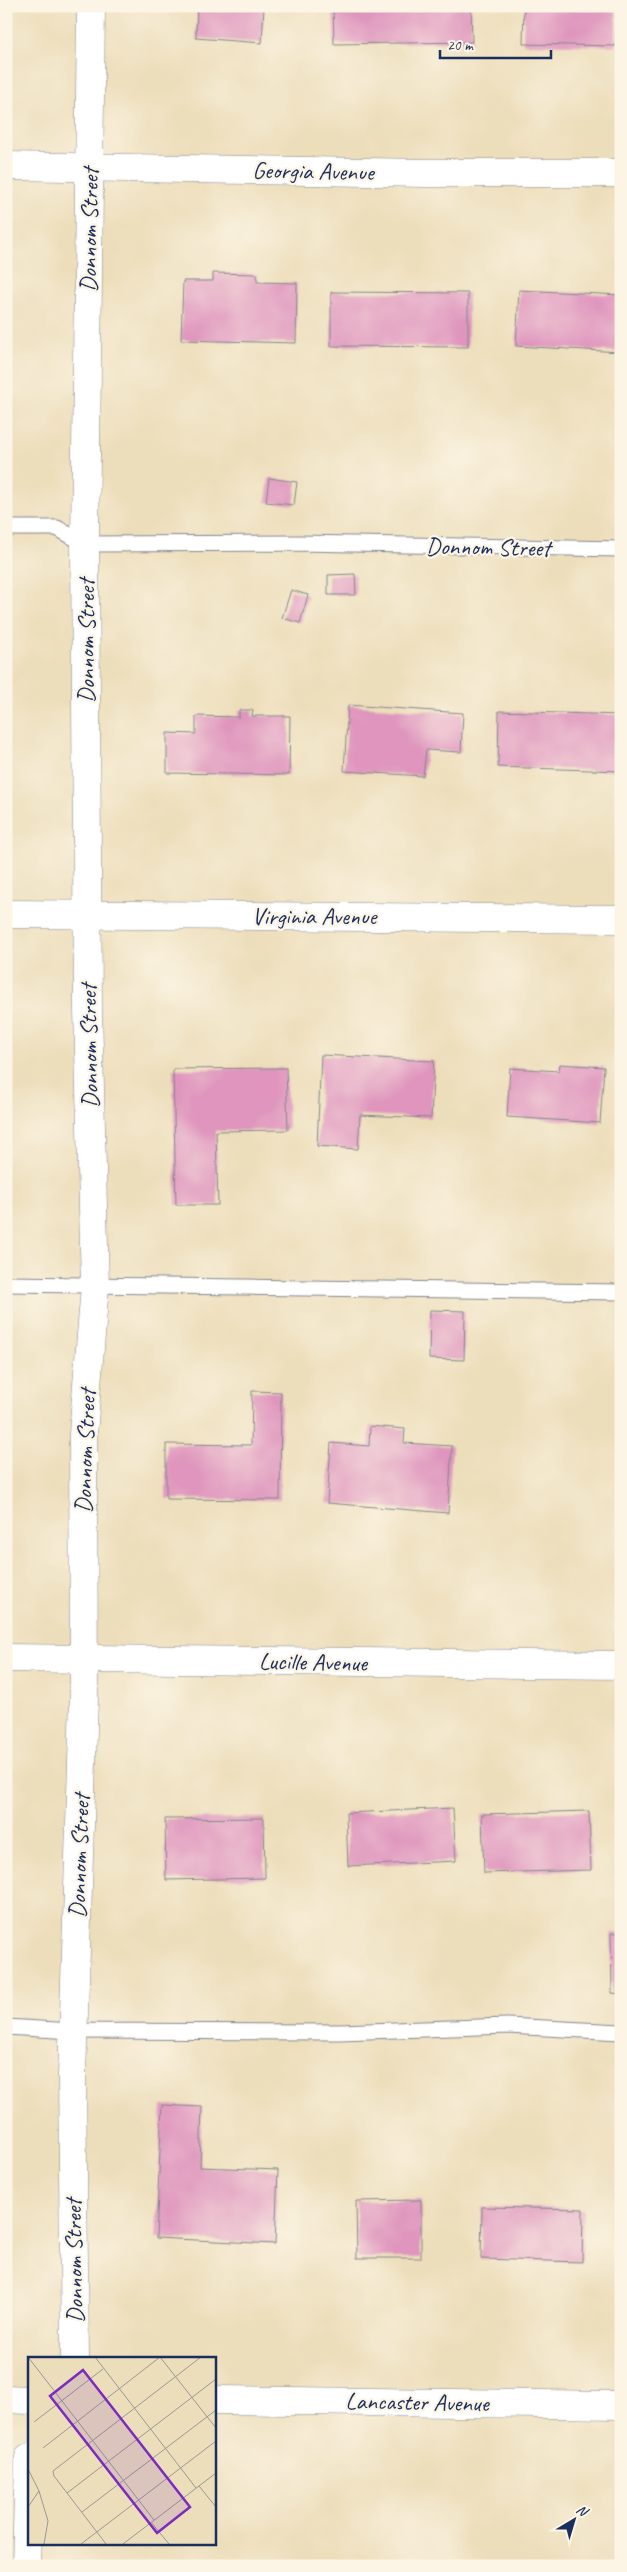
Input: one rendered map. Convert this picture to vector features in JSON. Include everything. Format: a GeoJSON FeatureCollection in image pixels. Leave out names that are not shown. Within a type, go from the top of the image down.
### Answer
{"type":"FeatureCollection","features":[{"type":"Feature","properties":{"kind":"street","name":"Donnom Street"},"geometry":{"type":"LineString","coordinates":[[75,2357],[73,2031],[84,1659],[83,1434],[95,1286],[88,915],[85,544],[92,6]]}},
{"type":"Feature","properties":{"kind":"street","name":"Georgia Avenue"},"geometry":{"type":"LineString","coordinates":[[6,166],[61,166],[90,169],[133,168],[426,173],[621,173]]}},
{"type":"Feature","properties":{"kind":"street","name":"Virginia Avenue"},"geometry":{"type":"LineString","coordinates":[[6,914],[621,919]]}},
{"type":"Feature","properties":{"kind":"street","name":"Lucille Avenue"},"geometry":{"type":"LineString","coordinates":[[6,1658],[621,1665]]}},
{"type":"Feature","properties":{"kind":"street"},"geometry":{"type":"LineString","coordinates":[[6,2399],[28,2400]]}},
{"type":"Feature","properties":{"kind":"street","name":"Lancaster Avenue"},"geometry":{"type":"LineString","coordinates":[[215,2400],[621,2404]]}},
{"type":"Feature","properties":{"kind":"street"},"geometry":{"type":"LineString","coordinates":[[26,2566],[28,2494]]}},
{"type":"Feature","properties":{"kind":"lane"},"geometry":{"type":"LineString","coordinates":[[6,528],[57,528],[85,544]]}},
{"type":"Feature","properties":{"kind":"lane","name":"Donnom Street"},"geometry":{"type":"LineString","coordinates":[[85,544],[298,543],[621,549]]}},
{"type":"Feature","properties":{"kind":"lane"},"geometry":{"type":"LineString","coordinates":[[6,1284],[621,1292]]}},
{"type":"Feature","properties":{"kind":"lane"},"geometry":{"type":"LineString","coordinates":[[6,2027],[73,2031],[339,2032],[507,2026],[621,2032]]}},
{"type":"Feature","properties":{"kind":"building"},"geometry":{"type":"Polygon","coordinates":[[[197,6],[264,6],[262,43],[196,38],[197,6]]]}},
{"type":"Feature","properties":{"kind":"building"},"geometry":{"type":"Polygon","coordinates":[[[333,6],[471,6],[472,42],[334,44],[333,6]]]}},
{"type":"Feature","properties":{"kind":"building"},"geometry":{"type":"Polygon","coordinates":[[[524,6],[616,6],[616,46],[523,44],[524,6]]]}},
{"type":"Feature","properties":{"kind":"building"},"geometry":{"type":"Polygon","coordinates":[[[213,273],[257,274],[257,282],[297,283],[296,343],[181,340],[183,281],[213,281],[213,273]]]}},
{"type":"Feature","properties":{"kind":"building"},"geometry":{"type":"Polygon","coordinates":[[[519,290],[621,295],[621,352],[516,346],[519,290]]]}},
{"type":"Feature","properties":{"kind":"building"},"geometry":{"type":"Polygon","coordinates":[[[331,292],[468,293],[468,347],[331,346],[331,292]]]}},
{"type":"Feature","properties":{"kind":"building"},"geometry":{"type":"Polygon","coordinates":[[[269,478],[297,482],[294,505],[266,502],[269,478]]]}},
{"type":"Feature","properties":{"kind":"building"},"geometry":{"type":"Polygon","coordinates":[[[355,574],[356,595],[328,595],[328,575],[355,574]]]}},
{"type":"Feature","properties":{"kind":"building"},"geometry":{"type":"Polygon","coordinates":[[[291,590],[308,595],[300,623],[282,618],[291,590]]]}},
{"type":"Feature","properties":{"kind":"building"},"geometry":{"type":"Polygon","coordinates":[[[348,705],[463,713],[461,752],[426,750],[423,776],[344,771],[348,705]]]}},
{"type":"Feature","properties":{"kind":"building"},"geometry":{"type":"Polygon","coordinates":[[[239,710],[253,710],[252,716],[290,716],[289,775],[167,773],[167,733],[196,734],[196,716],[239,717],[239,710]]]}},
{"type":"Feature","properties":{"kind":"building"},"geometry":{"type":"Polygon","coordinates":[[[499,711],[621,715],[621,771],[498,767],[499,711]]]}},
{"type":"Feature","properties":{"kind":"building"},"geometry":{"type":"Polygon","coordinates":[[[321,1055],[434,1061],[431,1118],[360,1115],[358,1149],[317,1146],[321,1055]]]}},
{"type":"Feature","properties":{"kind":"building"},"geometry":{"type":"Polygon","coordinates":[[[560,1064],[604,1067],[600,1123],[507,1117],[510,1068],[559,1071],[560,1064]]]}},
{"type":"Feature","properties":{"kind":"building"},"geometry":{"type":"Polygon","coordinates":[[[286,1068],[288,1130],[216,1131],[218,1205],[176,1205],[173,1069],[286,1068]]]}},
{"type":"Feature","properties":{"kind":"building"},"geometry":{"type":"Polygon","coordinates":[[[430,1310],[465,1311],[464,1360],[429,1359],[430,1310]]]}},
{"type":"Feature","properties":{"kind":"building"},"geometry":{"type":"Polygon","coordinates":[[[252,1391],[281,1392],[280,1500],[166,1499],[166,1444],[251,1445],[252,1391]]]}},
{"type":"Feature","properties":{"kind":"building"},"geometry":{"type":"Polygon","coordinates":[[[370,1426],[405,1429],[404,1443],[452,1446],[448,1513],[327,1503],[331,1443],[369,1446],[370,1426]]]}},
{"type":"Feature","properties":{"kind":"building"},"geometry":{"type":"Polygon","coordinates":[[[453,1808],[456,1861],[348,1866],[346,1813],[453,1808]]]}},
{"type":"Feature","properties":{"kind":"building"},"geometry":{"type":"Polygon","coordinates":[[[589,1811],[591,1870],[484,1873],[482,1814],[589,1811]]]}},
{"type":"Feature","properties":{"kind":"building"},"geometry":{"type":"Polygon","coordinates":[[[264,1818],[265,1878],[166,1880],[165,1819],[264,1818]]]}},
{"type":"Feature","properties":{"kind":"building"},"geometry":{"type":"Polygon","coordinates":[[[611,1933],[621,1933],[621,1994],[612,1993],[611,1933]]]}},
{"type":"Feature","properties":{"kind":"building"},"geometry":{"type":"Polygon","coordinates":[[[162,2105],[202,2107],[200,2167],[278,2170],[275,2244],[156,2238],[162,2105]]]}},
{"type":"Feature","properties":{"kind":"building"},"geometry":{"type":"Polygon","coordinates":[[[421,2200],[421,2258],[357,2258],[356,2201],[421,2200]]]}},
{"type":"Feature","properties":{"kind":"building"},"geometry":{"type":"Polygon","coordinates":[[[482,2207],[583,2209],[582,2262],[481,2259],[482,2207]]]}}]}
